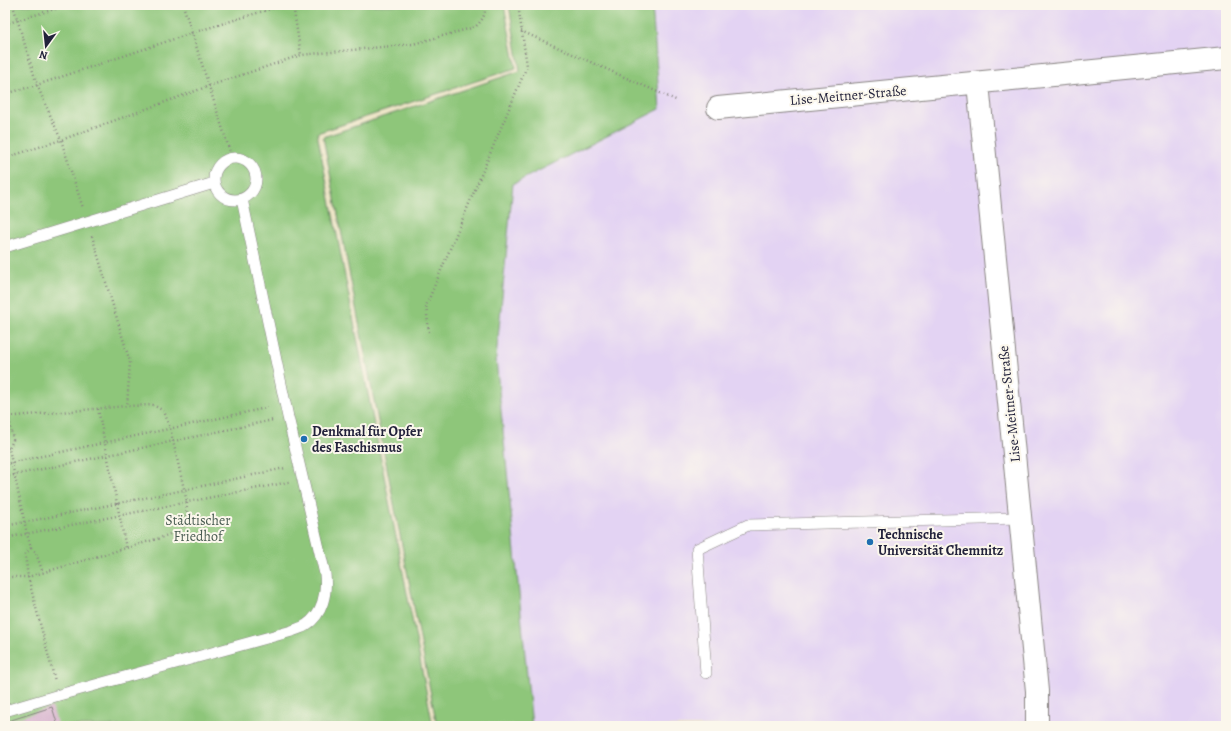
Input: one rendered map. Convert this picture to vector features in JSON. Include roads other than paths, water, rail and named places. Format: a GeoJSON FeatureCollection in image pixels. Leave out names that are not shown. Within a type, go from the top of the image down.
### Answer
{"type":"FeatureCollection","features":[{"type":"Feature","properties":{"kind":"street","name":"Lise-Meitner-Straße"},"geometry":{"type":"LineString","coordinates":[[718,108],[1226,58]]}},
{"type":"Feature","properties":{"kind":"street","name":"Lise-Meitner-Straße"},"geometry":{"type":"LineString","coordinates":[[978,83],[1037,691],[1037,726]]}},
{"type":"Feature","properties":{"kind":"lane"},"geometry":{"type":"LineString","coordinates":[[232,158],[241,158],[249,163],[254,170],[257,179],[255,188],[250,195],[242,199],[230,200],[219,193],[214,183],[215,171],[222,162],[232,158]]}},
{"type":"Feature","properties":{"kind":"lane"},"geometry":{"type":"LineString","coordinates":[[5,247],[88,223],[214,183]]}},
{"type":"Feature","properties":{"kind":"lane"},"geometry":{"type":"LineString","coordinates":[[5,711],[292,632],[307,625],[322,606],[326,587],[325,574],[285,404],[242,199]]}},
{"type":"Feature","properties":{"kind":"lane"},"geometry":{"type":"LineString","coordinates":[[706,673],[698,549],[748,525],[1020,518]]}},
{"type":"Feature","properties":{"kind":"place","name":"Denkmal für Opfer des Faschismus"},"geometry":{"type":"Point","coordinates":[304,439]}},
{"type":"Feature","properties":{"kind":"place","name":"Technische Universität Chemnitz"},"geometry":{"type":"Point","coordinates":[870,542]}},
{"type":"Feature","properties":{"kind":"park label","name":"Städtischer Friedhof"},"geometry":{"type":"Point","coordinates":[198,528]}}]}
